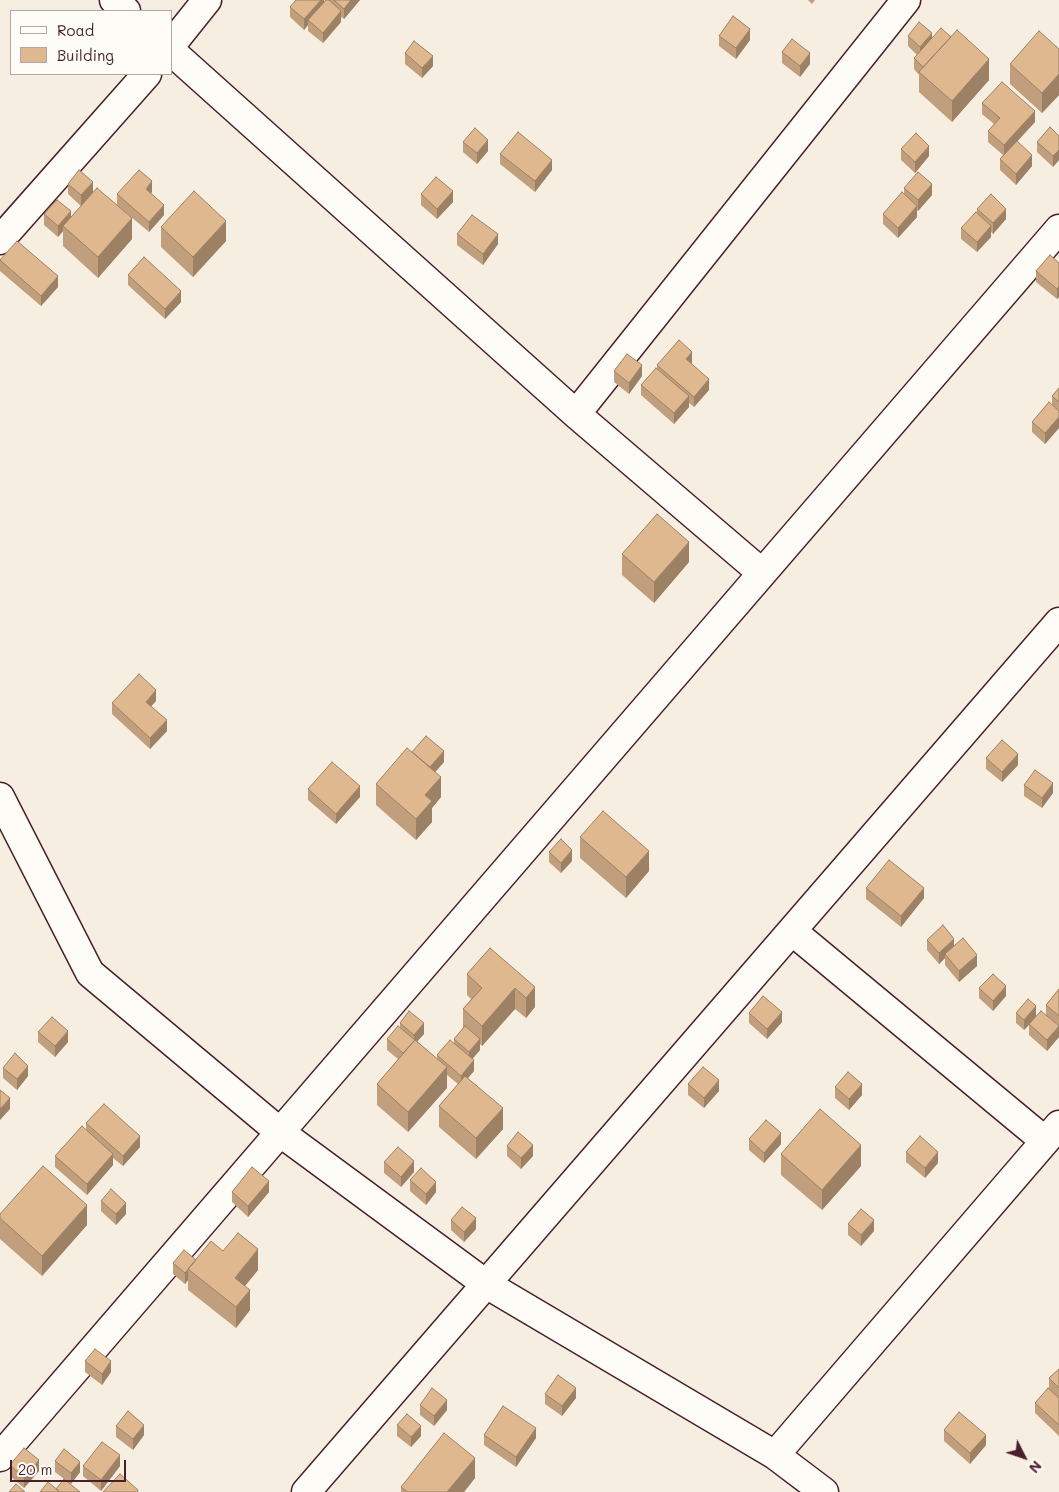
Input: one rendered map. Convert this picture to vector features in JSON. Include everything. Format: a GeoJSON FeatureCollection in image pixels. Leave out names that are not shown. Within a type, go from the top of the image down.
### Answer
{"type":"FeatureCollection","features":[{"type":"Feature","properties":{"kind":"street"},"geometry":{"type":"LineString","coordinates":[[114,0],[125,10]]}},
{"type":"Feature","properties":{"kind":"street"},"geometry":{"type":"LineString","coordinates":[[172,45],[207,0]]}},
{"type":"Feature","properties":{"kind":"street"},"geometry":{"type":"LineString","coordinates":[[576,414],[906,0]]}},
{"type":"Feature","properties":{"kind":"street"},"geometry":{"type":"LineString","coordinates":[[172,52],[576,414],[762,573]]}},
{"type":"Feature","properties":{"kind":"street"},"geometry":{"type":"LineString","coordinates":[[0,240],[146,75]]}},
{"type":"Feature","properties":{"kind":"street"},"geometry":{"type":"LineString","coordinates":[[0,1458],[1059,229]]}},
{"type":"Feature","properties":{"kind":"street"},"geometry":{"type":"LineString","coordinates":[[306,1492],[1059,622]]}},
{"type":"Feature","properties":{"kind":"street"},"geometry":{"type":"LineString","coordinates":[[0,797],[90,972],[281,1133],[486,1284],[775,1456],[824,1492]]}},
{"type":"Feature","properties":{"kind":"street"},"geometry":{"type":"LineString","coordinates":[[775,1456],[1052,1133],[792,931]]}},
{"type":"Feature","properties":{"kind":"building"},"geometry":{"type":"Polygon","coordinates":[[[296,0],[321,0],[304,19],[290,7],[296,0]]]}},
{"type":"Feature","properties":{"kind":"building"},"geometry":{"type":"Polygon","coordinates":[[[326,0],[329,0],[341,11],[323,33],[308,20],[326,0]]]}},
{"type":"Feature","properties":{"kind":"building"},"geometry":{"type":"Polygon","coordinates":[[[334,0],[351,0],[344,9],[334,0]]]}},
{"type":"Feature","properties":{"kind":"building"},"geometry":{"type":"Polygon","coordinates":[[[733,16],[750,29],[736,48],[719,36],[733,16]]]}},
{"type":"Feature","properties":{"kind":"building"},"geometry":{"type":"Polygon","coordinates":[[[919,22],[932,33],[920,47],[908,36],[919,22]]]}},
{"type":"Feature","properties":{"kind":"building"},"geometry":{"type":"Polygon","coordinates":[[[941,28],[951,37],[923,67],[914,58],[941,28]]]}},
{"type":"Feature","properties":{"kind":"building"},"geometry":{"type":"Polygon","coordinates":[[[957,30],[989,59],[952,101],[919,72],[957,30]]]}},
{"type":"Feature","properties":{"kind":"building"},"geometry":{"type":"Polygon","coordinates":[[[1039,31],[1059,49],[1059,74],[1042,93],[1010,64],[1039,31]]]}},
{"type":"Feature","properties":{"kind":"building"},"geometry":{"type":"Polygon","coordinates":[[[792,39],[810,53],[800,66],[782,52],[792,39]]]}},
{"type":"Feature","properties":{"kind":"building"},"geometry":{"type":"Polygon","coordinates":[[[414,41],[433,56],[422,68],[405,53],[414,41]]]}},
{"type":"Feature","properties":{"kind":"building"},"geometry":{"type":"Polygon","coordinates":[[[1002,82],[1035,111],[1004,145],[988,131],[1000,118],[982,103],[1002,82]]]}},
{"type":"Feature","properties":{"kind":"building"},"geometry":{"type":"Polygon","coordinates":[[[1050,127],[1059,136],[1059,150],[1053,156],[1037,142],[1050,127]]]}},
{"type":"Feature","properties":{"kind":"building"},"geometry":{"type":"Polygon","coordinates":[[[475,128],[488,140],[477,153],[463,142],[475,128]]]}},
{"type":"Feature","properties":{"kind":"building"},"geometry":{"type":"Polygon","coordinates":[[[518,132],[552,160],[535,181],[500,154],[518,132]]]}},
{"type":"Feature","properties":{"kind":"building"},"geometry":{"type":"Polygon","coordinates":[[[916,133],[929,146],[915,162],[901,149],[916,133]]]}},
{"type":"Feature","properties":{"kind":"building"},"geometry":{"type":"Polygon","coordinates":[[[1017,141],[1032,155],[1016,174],[1000,159],[1017,141]]]}},
{"type":"Feature","properties":{"kind":"building"},"geometry":{"type":"Polygon","coordinates":[[[79,170],[93,182],[81,195],[68,184],[79,170]]]}},
{"type":"Feature","properties":{"kind":"building"},"geometry":{"type":"Polygon","coordinates":[[[139,170],[152,181],[146,189],[164,205],[149,222],[117,194],[139,170]]]}},
{"type":"Feature","properties":{"kind":"building"},"geometry":{"type":"Polygon","coordinates":[[[918,172],[932,184],[918,200],[904,188],[918,172]]]}},
{"type":"Feature","properties":{"kind":"building"},"geometry":{"type":"Polygon","coordinates":[[[436,177],[453,191],[437,209],[421,194],[436,177]]]}},
{"type":"Feature","properties":{"kind":"building"},"geometry":{"type":"Polygon","coordinates":[[[97,188],[132,218],[98,257],[63,226],[97,188]]]}},
{"type":"Feature","properties":{"kind":"building"},"geometry":{"type":"Polygon","coordinates":[[[194,191],[226,221],[193,257],[161,227],[194,191]]]}},
{"type":"Feature","properties":{"kind":"building"},"geometry":{"type":"Polygon","coordinates":[[[902,192],[917,206],[898,228],[883,214],[902,192]]]}},
{"type":"Feature","properties":{"kind":"building"},"geometry":{"type":"Polygon","coordinates":[[[991,194],[1006,209],[993,223],[977,209],[991,194]]]}},
{"type":"Feature","properties":{"kind":"building"},"geometry":{"type":"Polygon","coordinates":[[[57,200],[71,211],[58,226],[44,214],[57,200]]]}},
{"type":"Feature","properties":{"kind":"building"},"geometry":{"type":"Polygon","coordinates":[[[976,212],[991,226],[977,242],[961,228],[976,212]]]}},
{"type":"Feature","properties":{"kind":"building"},"geometry":{"type":"Polygon","coordinates":[[[472,215],[498,234],[483,254],[457,234],[472,215]]]}},
{"type":"Feature","properties":{"kind":"building"},"geometry":{"type":"Polygon","coordinates":[[[17,241],[58,276],[41,296],[0,260],[17,241]]]}},
{"type":"Feature","properties":{"kind":"building"},"geometry":{"type":"Polygon","coordinates":[[[1050,255],[1059,263],[1059,286],[1057,289],[1036,271],[1050,255]]]}},
{"type":"Feature","properties":{"kind":"building"},"geometry":{"type":"Polygon","coordinates":[[[144,257],[181,291],[165,309],[128,275],[144,257]]]}},
{"type":"Feature","properties":{"kind":"building"},"geometry":{"type":"Polygon","coordinates":[[[679,340],[692,352],[686,359],[709,379],[694,397],[657,365],[679,340]]]}},
{"type":"Feature","properties":{"kind":"building"},"geometry":{"type":"Polygon","coordinates":[[[627,354],[642,365],[629,383],[614,371],[627,354]]]}},
{"type":"Feature","properties":{"kind":"building"},"geometry":{"type":"Polygon","coordinates":[[[656,368],[689,396],[674,413],[641,385],[656,368]]]}},
{"type":"Feature","properties":{"kind":"building"},"geometry":{"type":"Polygon","coordinates":[[[1059,388],[1059,402],[1052,396],[1059,388]]]}},
{"type":"Feature","properties":{"kind":"building"},"geometry":{"type":"Polygon","coordinates":[[[1049,402],[1059,411],[1059,417],[1045,433],[1032,422],[1049,402]]]}},
{"type":"Feature","properties":{"kind":"building"},"geometry":{"type":"Polygon","coordinates":[[[657,514],[689,542],[654,582],[622,554],[657,514]]]}},
{"type":"Feature","properties":{"kind":"building"},"geometry":{"type":"Polygon","coordinates":[[[139,674],[156,690],[146,702],[167,720],[150,738],[112,703],[139,674]]]}},
{"type":"Feature","properties":{"kind":"building"},"geometry":{"type":"Polygon","coordinates":[[[426,736],[444,751],[430,767],[412,752],[426,736]]]}},
{"type":"Feature","properties":{"kind":"building"},"geometry":{"type":"Polygon","coordinates":[[[1002,740],[1018,754],[1002,772],[986,758],[1002,740]]]}},
{"type":"Feature","properties":{"kind":"building"},"geometry":{"type":"Polygon","coordinates":[[[407,748],[441,777],[425,795],[432,801],[416,819],[376,784],[407,748]]]}},
{"type":"Feature","properties":{"kind":"building"},"geometry":{"type":"Polygon","coordinates":[[[332,762],[360,786],[336,814],[308,789],[332,762]]]}},
{"type":"Feature","properties":{"kind":"building"},"geometry":{"type":"Polygon","coordinates":[[[1035,770],[1053,783],[1042,798],[1024,785],[1035,770]]]}},
{"type":"Feature","properties":{"kind":"building"},"geometry":{"type":"Polygon","coordinates":[[[603,811],[649,851],[626,877],[580,837],[603,811]]]}},
{"type":"Feature","properties":{"kind":"building"},"geometry":{"type":"Polygon","coordinates":[[[561,839],[572,850],[561,863],[549,852],[561,839]]]}},
{"type":"Feature","properties":{"kind":"building"},"geometry":{"type":"Polygon","coordinates":[[[889,860],[924,888],[901,916],[866,888],[889,860]]]}},
{"type":"Feature","properties":{"kind":"building"},"geometry":{"type":"Polygon","coordinates":[[[943,925],[954,939],[939,953],[927,940],[943,925]]]}},
{"type":"Feature","properties":{"kind":"building"},"geometry":{"type":"Polygon","coordinates":[[[963,938],[977,955],[959,971],[945,954],[963,938]]]}},
{"type":"Feature","properties":{"kind":"building"},"geometry":{"type":"Polygon","coordinates":[[[490,948],[535,987],[526,998],[515,988],[482,1026],[463,1009],[482,988],[467,974],[490,948]]]}},
{"type":"Feature","properties":{"kind":"building"},"geometry":{"type":"Polygon","coordinates":[[[993,974],[1006,986],[993,1001],[979,988],[993,974]]]}},
{"type":"Feature","properties":{"kind":"building"},"geometry":{"type":"Polygon","coordinates":[[[1059,989],[1059,1016],[1046,1005],[1059,989]]]}},
{"type":"Feature","properties":{"kind":"building"},"geometry":{"type":"Polygon","coordinates":[[[763,996],[782,1012],[767,1029],[749,1013],[763,996]]]}},
{"type":"Feature","properties":{"kind":"building"},"geometry":{"type":"Polygon","coordinates":[[[1028,999],[1036,1006],[1024,1020],[1016,1013],[1028,999]]]}},
{"type":"Feature","properties":{"kind":"building"},"geometry":{"type":"Polygon","coordinates":[[[409,1011],[424,1023],[414,1035],[400,1023],[409,1011]]]}},
{"type":"Feature","properties":{"kind":"building"},"geometry":{"type":"Polygon","coordinates":[[[1041,1011],[1059,1026],[1047,1040],[1029,1024],[1041,1011]]]}},
{"type":"Feature","properties":{"kind":"building"},"geometry":{"type":"Polygon","coordinates":[[[52,1017],[68,1031],[55,1046],[38,1032],[52,1017]]]}},
{"type":"Feature","properties":{"kind":"building"},"geometry":{"type":"Polygon","coordinates":[[[398,1026],[415,1040],[403,1053],[387,1039],[398,1026]]]}},
{"type":"Feature","properties":{"kind":"building"},"geometry":{"type":"Polygon","coordinates":[[[465,1026],[480,1039],[469,1052],[454,1039],[465,1026]]]}},
{"type":"Feature","properties":{"kind":"building"},"geometry":{"type":"Polygon","coordinates":[[[415,1040],[447,1067],[408,1112],[377,1084],[415,1040]]]}},
{"type":"Feature","properties":{"kind":"building"},"geometry":{"type":"Polygon","coordinates":[[[450,1040],[474,1060],[461,1076],[437,1055],[450,1040]]]}},
{"type":"Feature","properties":{"kind":"building"},"geometry":{"type":"Polygon","coordinates":[[[15,1053],[28,1066],[17,1079],[3,1068],[15,1053]]]}},
{"type":"Feature","properties":{"kind":"building"},"geometry":{"type":"Polygon","coordinates":[[[703,1067],[719,1080],[704,1098],[688,1084],[703,1067]]]}},
{"type":"Feature","properties":{"kind":"building"},"geometry":{"type":"Polygon","coordinates":[[[848,1072],[862,1084],[849,1099],[835,1087],[848,1072]]]}},
{"type":"Feature","properties":{"kind":"building"},"geometry":{"type":"Polygon","coordinates":[[[465,1076],[503,1108],[476,1138],[439,1106],[465,1076]]]}},
{"type":"Feature","properties":{"kind":"building"},"geometry":{"type":"Polygon","coordinates":[[[0,1090],[10,1098],[0,1109],[0,1090]]]}},
{"type":"Feature","properties":{"kind":"building"},"geometry":{"type":"Polygon","coordinates":[[[104,1104],[140,1136],[123,1156],[86,1123],[104,1104]]]}},
{"type":"Feature","properties":{"kind":"building"},"geometry":{"type":"Polygon","coordinates":[[[820,1109],[861,1145],[822,1190],[781,1154],[820,1109]]]}},
{"type":"Feature","properties":{"kind":"building"},"geometry":{"type":"Polygon","coordinates":[[[766,1120],[781,1133],[764,1153],[749,1139],[766,1120]]]}},
{"type":"Feature","properties":{"kind":"building"},"geometry":{"type":"Polygon","coordinates":[[[82,1126],[113,1154],[87,1184],[55,1156],[82,1126]]]}},
{"type":"Feature","properties":{"kind":"building"},"geometry":{"type":"Polygon","coordinates":[[[518,1132],[533,1145],[521,1158],[507,1146],[518,1132]]]}},
{"type":"Feature","properties":{"kind":"building"},"geometry":{"type":"Polygon","coordinates":[[[920,1136],[938,1152],[925,1168],[906,1152],[920,1136]]]}},
{"type":"Feature","properties":{"kind":"building"},"geometry":{"type":"Polygon","coordinates":[[[398,1147],[414,1161],[401,1177],[384,1162],[398,1147]]]}},
{"type":"Feature","properties":{"kind":"building"},"geometry":{"type":"Polygon","coordinates":[[[43,1166],[87,1205],[42,1256],[0,1218],[0,1214],[43,1166]]]}},
{"type":"Feature","properties":{"kind":"building"},"geometry":{"type":"Polygon","coordinates":[[[252,1167],[269,1181],[248,1206],[232,1192],[252,1167]]]}},
{"type":"Feature","properties":{"kind":"building"},"geometry":{"type":"Polygon","coordinates":[[[421,1168],[436,1182],[426,1194],[410,1180],[421,1168]]]}},
{"type":"Feature","properties":{"kind":"building"},"geometry":{"type":"Polygon","coordinates":[[[111,1189],[126,1203],[116,1214],[101,1201],[111,1189]]]}},
{"type":"Feature","properties":{"kind":"building"},"geometry":{"type":"Polygon","coordinates":[[[462,1207],[476,1218],[464,1232],[451,1220],[462,1207]]]}},
{"type":"Feature","properties":{"kind":"building"},"geometry":{"type":"Polygon","coordinates":[[[861,1209],[874,1220],[861,1235],[848,1224],[861,1209]]]}},
{"type":"Feature","properties":{"kind":"building"},"geometry":{"type":"Polygon","coordinates":[[[238,1233],[258,1249],[235,1278],[250,1290],[236,1307],[188,1269],[211,1241],[223,1251],[238,1233]]]}},
{"type":"Feature","properties":{"kind":"building"},"geometry":{"type":"Polygon","coordinates":[[[184,1250],[196,1260],[185,1273],[173,1263],[184,1250]]]}},
{"type":"Feature","properties":{"kind":"building"},"geometry":{"type":"Polygon","coordinates":[[[95,1349],[111,1361],[102,1374],[85,1361],[95,1349]]]}},
{"type":"Feature","properties":{"kind":"building"},"geometry":{"type":"Polygon","coordinates":[[[1059,1369],[1059,1388],[1049,1378],[1059,1369]]]}},
{"type":"Feature","properties":{"kind":"building"},"geometry":{"type":"Polygon","coordinates":[[[558,1375],[576,1388],[562,1406],[545,1394],[558,1375]]]}},
{"type":"Feature","properties":{"kind":"building"},"geometry":{"type":"Polygon","coordinates":[[[432,1388],[447,1400],[434,1416],[420,1405],[432,1388]]]}},
{"type":"Feature","properties":{"kind":"building"},"geometry":{"type":"Polygon","coordinates":[[[1048,1388],[1059,1398],[1059,1425],[1035,1403],[1048,1388]]]}},
{"type":"Feature","properties":{"kind":"building"},"geometry":{"type":"Polygon","coordinates":[[[503,1406],[536,1428],[516,1457],[484,1435],[503,1406]]]}},
{"type":"Feature","properties":{"kind":"building"},"geometry":{"type":"Polygon","coordinates":[[[128,1411],[144,1425],[133,1439],[116,1426],[128,1411]]]}},
{"type":"Feature","properties":{"kind":"building"},"geometry":{"type":"Polygon","coordinates":[[[959,1412],[986,1435],[970,1453],[944,1430],[959,1412]]]}},
{"type":"Feature","properties":{"kind":"building"},"geometry":{"type":"Polygon","coordinates":[[[407,1414],[421,1426],[411,1437],[397,1425],[407,1414]]]}},
{"type":"Feature","properties":{"kind":"building"},"geometry":{"type":"Polygon","coordinates":[[[444,1433],[475,1458],[447,1492],[408,1492],[401,1487],[444,1433]]]}},
{"type":"Feature","properties":{"kind":"building"},"geometry":{"type":"Polygon","coordinates":[[[102,1442],[120,1455],[101,1480],[83,1466],[102,1442]]]}},
{"type":"Feature","properties":{"kind":"building"},"geometry":{"type":"Polygon","coordinates":[[[24,1448],[39,1460],[24,1478],[10,1465],[24,1448]]]}},
{"type":"Feature","properties":{"kind":"building"},"geometry":{"type":"Polygon","coordinates":[[[64,1449],[80,1462],[71,1473],[55,1461],[64,1449]]]}},
{"type":"Feature","properties":{"kind":"building"},"geometry":{"type":"Polygon","coordinates":[[[120,1474],[138,1490],[137,1492],[103,1492],[120,1474]]]}},
{"type":"Feature","properties":{"kind":"building"},"geometry":{"type":"Polygon","coordinates":[[[64,1479],[80,1492],[60,1492],[56,1489],[64,1479]]]}},
{"type":"Feature","properties":{"kind":"building"},"geometry":{"type":"Polygon","coordinates":[[[48,1482],[60,1492],[40,1492],[48,1482]]]}},
{"type":"Feature","properties":{"kind":"building"},"geometry":{"type":"Polygon","coordinates":[[[16,1484],[25,1492],[9,1492],[16,1484]]]}}]}
